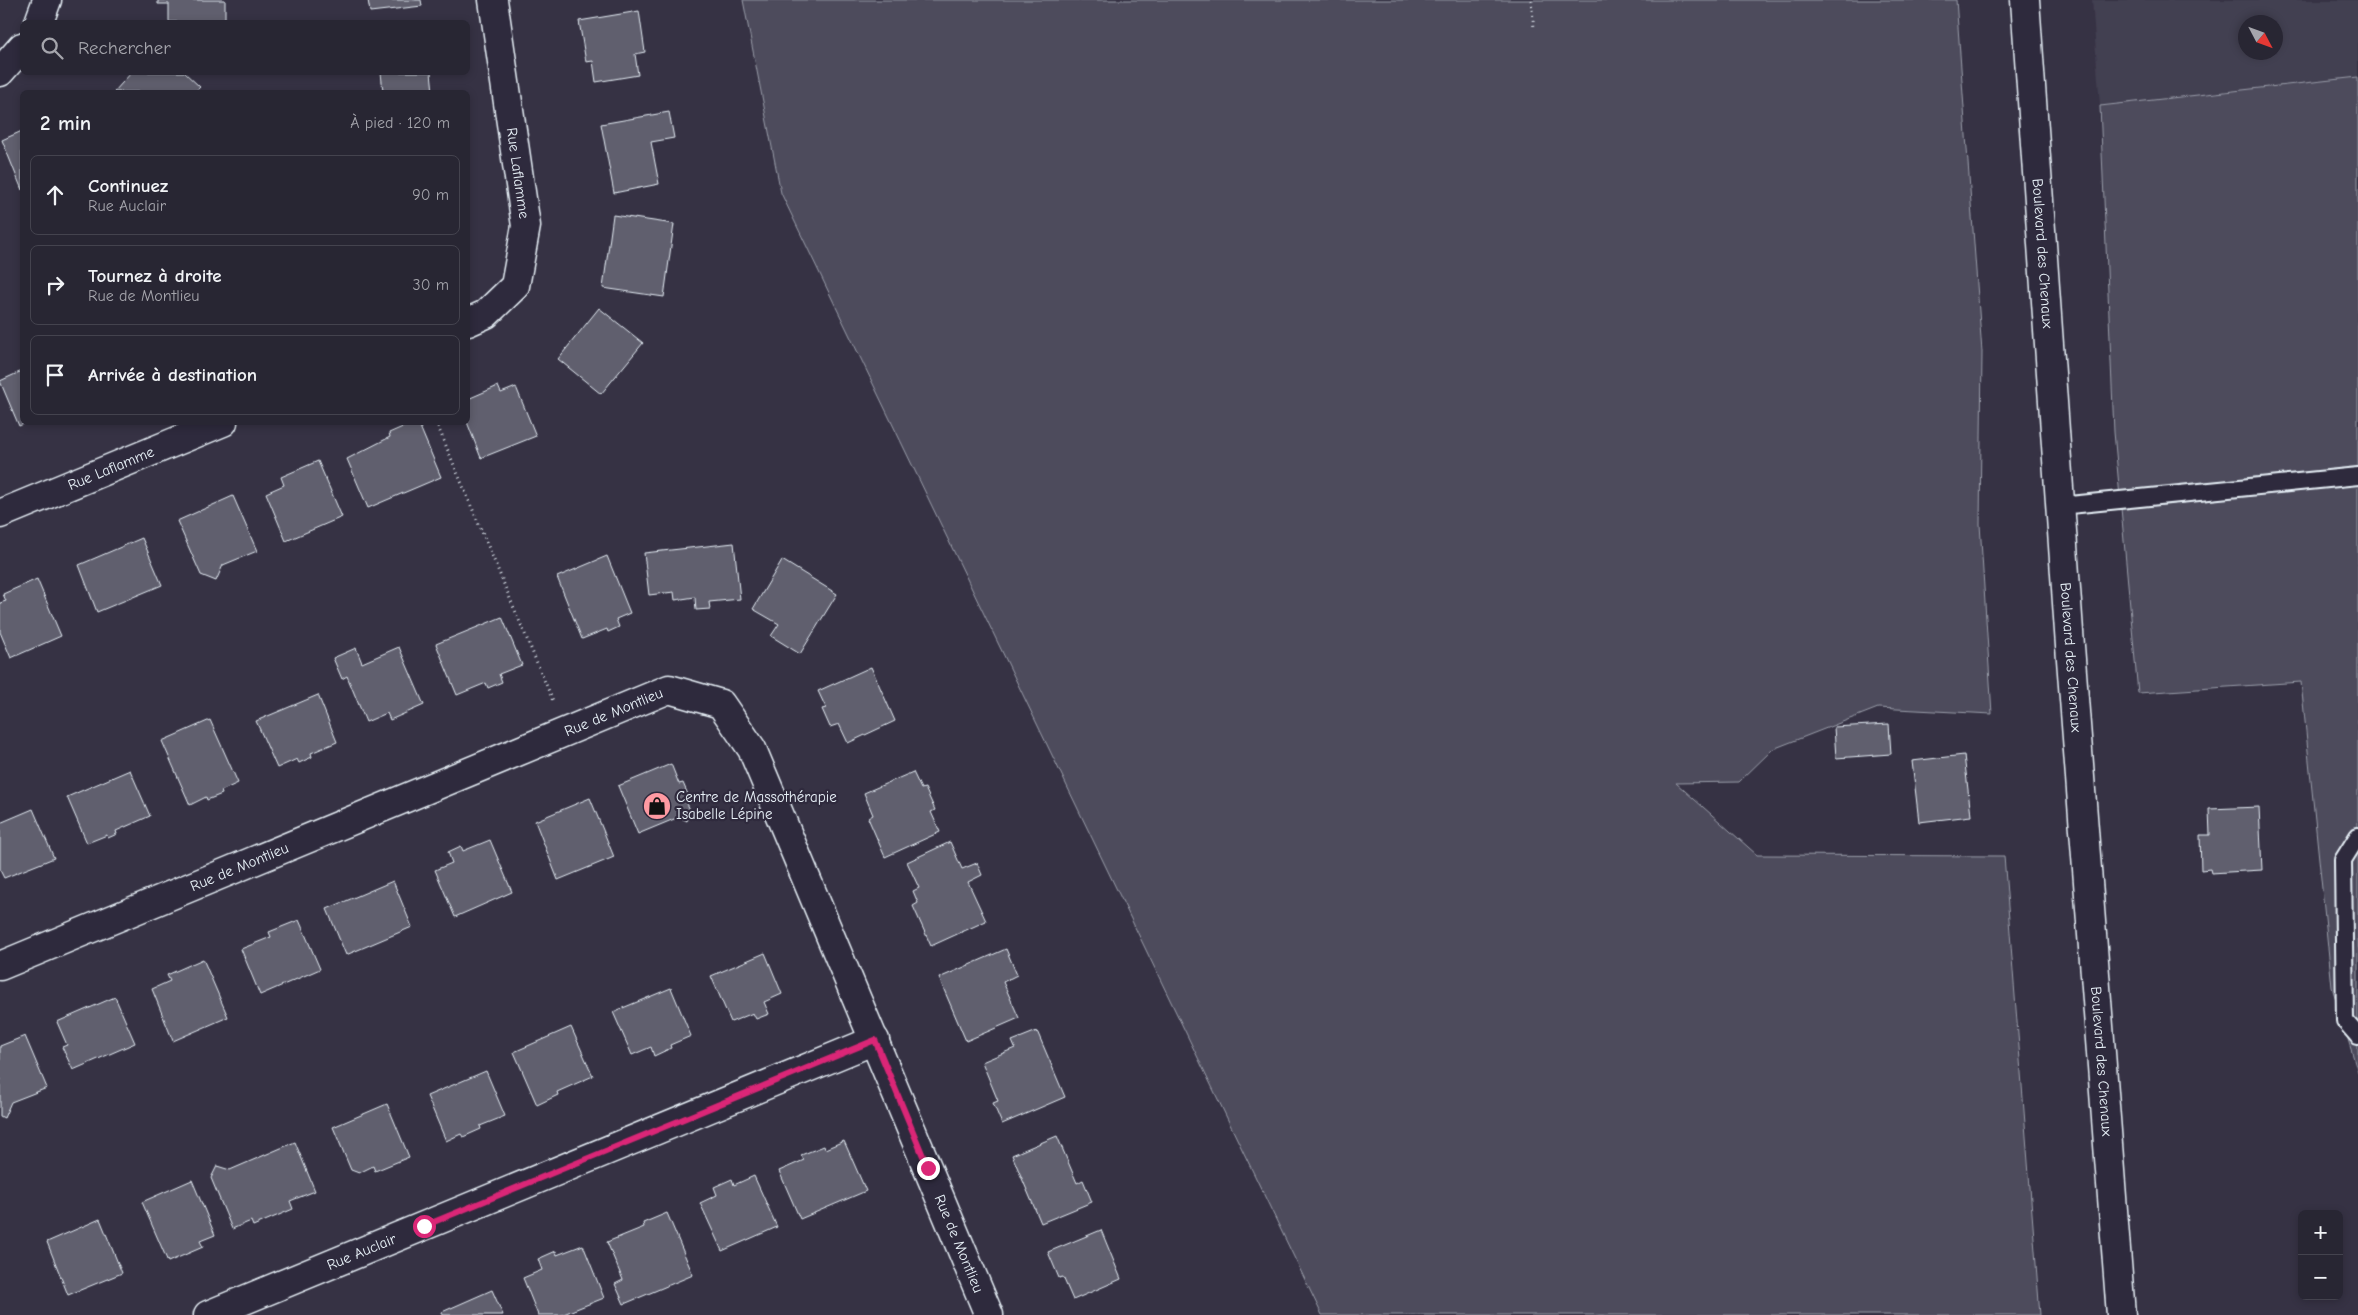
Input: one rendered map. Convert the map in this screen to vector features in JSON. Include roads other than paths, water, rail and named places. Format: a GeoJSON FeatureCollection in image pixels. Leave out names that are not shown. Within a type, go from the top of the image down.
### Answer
{"type":"FeatureCollection","features":[{"type":"Feature","properties":{"kind":"street"},"geometry":{"type":"LineString","coordinates":[[40,20],[47,0]]}},
{"type":"Feature","properties":{"kind":"street","name":"Rue Laflamme"},"geometry":{"type":"LineString","coordinates":[[470,321],[486,314],[515,286],[526,226],[493,0]]}},
{"type":"Feature","properties":{"kind":"street","name":"Boulevard des Chenaux"},"geometry":{"type":"LineString","coordinates":[[2025,0],[2060,506],[2121,1315]]}},
{"type":"Feature","properties":{"kind":"street"},"geometry":{"type":"LineString","coordinates":[[0,72],[20,49]]}},
{"type":"Feature","properties":{"kind":"street","name":"Rue Laflamme"},"geometry":{"type":"LineString","coordinates":[[0,514],[216,425]]}},
{"type":"Feature","properties":{"kind":"street","name":"Rue de Montlieu"},"geometry":{"type":"LineString","coordinates":[[0,966],[669,689],[721,704],[752,749],[989,1315]]}},
{"type":"Feature","properties":{"kind":"street","name":"Rue Auclair"},"geometry":{"type":"LineString","coordinates":[[208,1315],[875,1040]]}},
{"type":"Feature","properties":{"kind":"lane"},"geometry":{"type":"LineString","coordinates":[[2060,506],[2358,476]]}},
{"type":"Feature","properties":{"kind":"lane"},"geometry":{"type":"LineString","coordinates":[[2358,836],[2343,860],[2345,1021],[2358,1036]]}},
{"type":"Feature","properties":{"kind":"place","name":"Centre de Massothérapie Isabelle Lépine"},"geometry":{"type":"Point","coordinates":[657,806]}}]}
